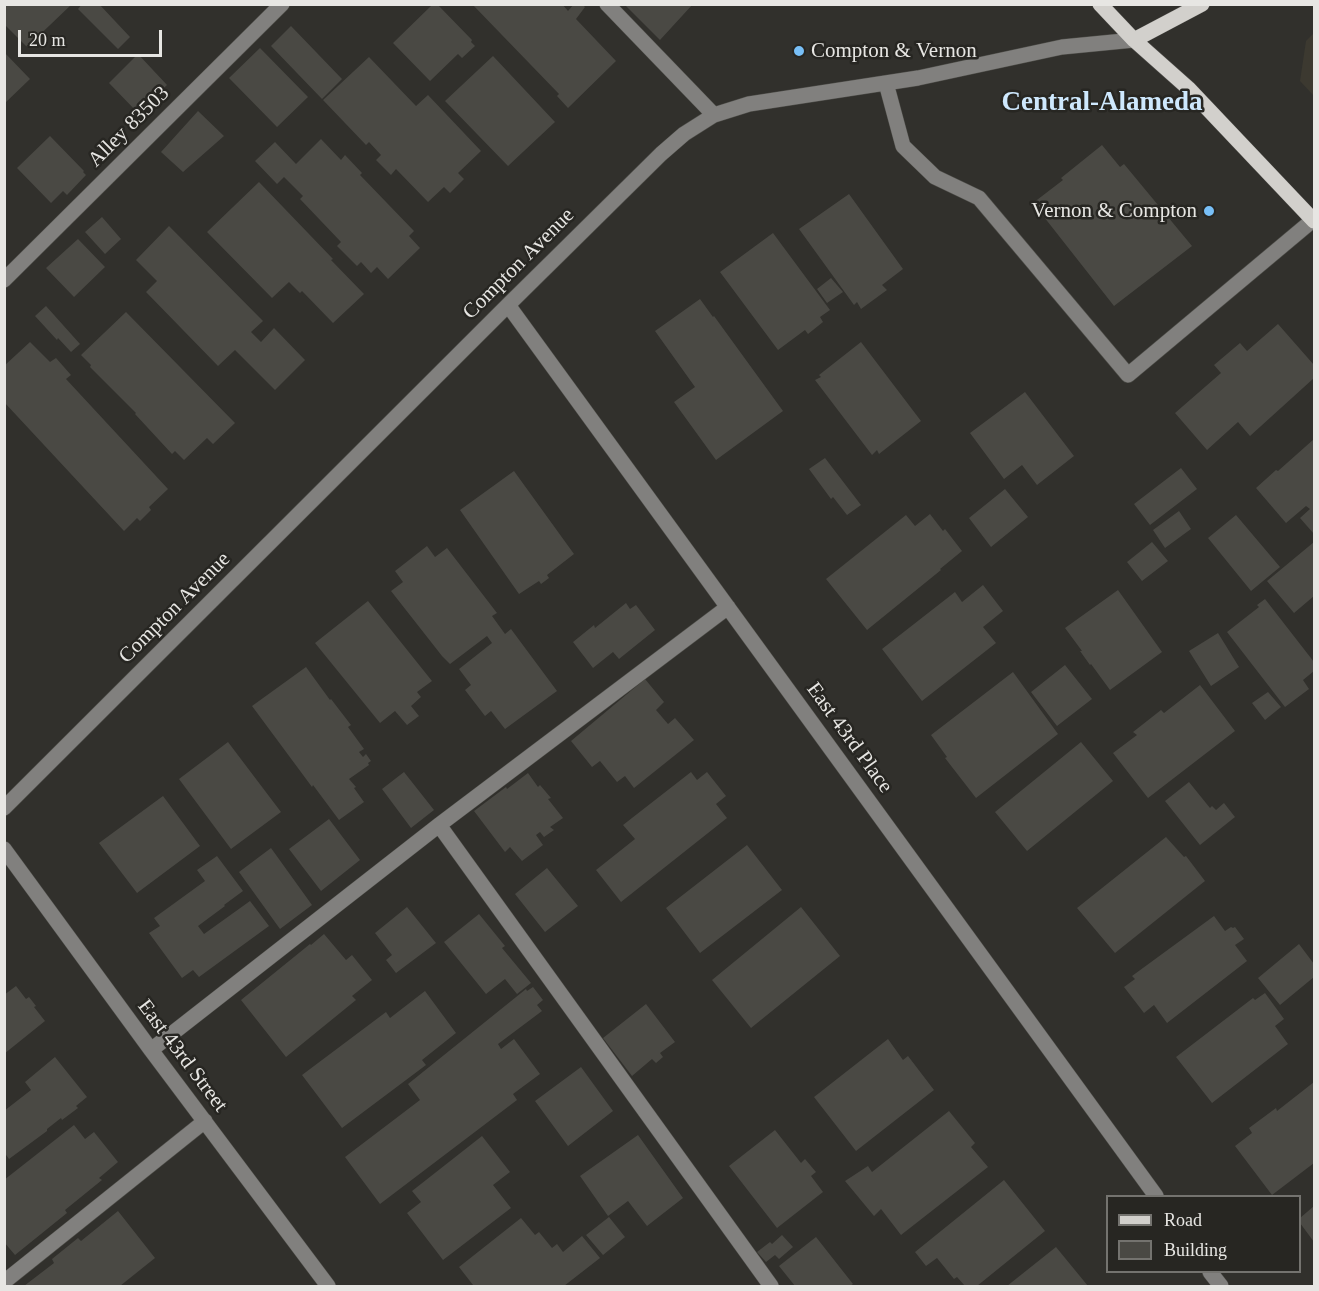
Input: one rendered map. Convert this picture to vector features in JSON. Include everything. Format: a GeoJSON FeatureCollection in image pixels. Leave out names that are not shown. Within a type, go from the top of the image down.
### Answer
{"type":"FeatureCollection","features":[{"type":"Feature","properties":{"kind":"main road"},"geometry":{"type":"LineString","coordinates":[[1100,4],[1134,40],[1188,88],[1314,221]]}},
{"type":"Feature","properties":{"kind":"main road","name":"Compton Avenue"},"geometry":{"type":"LineString","coordinates":[[1134,40],[1202,4]]}},
{"type":"Feature","properties":{"kind":"street","name":"Alley 83503"},"geometry":{"type":"LineString","coordinates":[[4,280],[282,4]]}},
{"type":"Feature","properties":{"kind":"street"},"geometry":{"type":"LineString","coordinates":[[607,4],[714,115]]}},
{"type":"Feature","properties":{"kind":"street","name":"Compton Avenue"},"geometry":{"type":"LineString","coordinates":[[4,808],[508,304],[684,134],[714,115],[749,104],[918,78],[1062,47],[1134,40]]}},
{"type":"Feature","properties":{"kind":"street"},"geometry":{"type":"LineString","coordinates":[[886,83],[903,146],[935,177],[979,198],[1128,375],[1314,221]]}},
{"type":"Feature","properties":{"kind":"street","name":"East 43rd Place"},"geometry":{"type":"LineString","coordinates":[[508,304],[1155,1195]]}},
{"type":"Feature","properties":{"kind":"street"},"geometry":{"type":"LineString","coordinates":[[151,1050],[439,825],[728,606]]}},
{"type":"Feature","properties":{"kind":"street"},"geometry":{"type":"LineString","coordinates":[[439,825],[771,1287]]}},
{"type":"Feature","properties":{"kind":"street","name":"East 43rd Street"},"geometry":{"type":"LineString","coordinates":[[4,849],[328,1287]]}},
{"type":"Feature","properties":{"kind":"street"},"geometry":{"type":"LineString","coordinates":[[4,1282],[206,1121]]}},
{"type":"Feature","properties":{"kind":"street"},"geometry":{"type":"LineString","coordinates":[[1211,1273],[1221,1287]]}},
{"type":"Feature","properties":{"kind":"shaded area"},"geometry":{"type":"Polygon","coordinates":[[[1314,33],[1314,96],[1300,81],[1306,41],[1314,33]]]}},
{"type":"Feature","properties":{"kind":"building"},"geometry":{"type":"Polygon","coordinates":[[[4,4],[72,4],[27,47],[4,24],[4,4]]]}},
{"type":"Feature","properties":{"kind":"building"},"geometry":{"type":"Polygon","coordinates":[[[82,4],[99,4],[130,37],[118,49],[78,9],[82,4]]]}},
{"type":"Feature","properties":{"kind":"building"},"geometry":{"type":"Polygon","coordinates":[[[472,4],[562,4],[568,11],[574,4],[582,4],[585,7],[576,19],[616,61],[568,108],[557,96],[559,94],[472,4]]]}},
{"type":"Feature","properties":{"kind":"building"},"geometry":{"type":"Polygon","coordinates":[[[624,4],[693,4],[660,40],[624,4]]]}},
{"type":"Feature","properties":{"kind":"building"},"geometry":{"type":"Polygon","coordinates":[[[432,5],[438,5],[475,46],[462,58],[458,54],[430,81],[393,43],[432,5]]]}},
{"type":"Feature","properties":{"kind":"building"},"geometry":{"type":"Polygon","coordinates":[[[291,26],[342,79],[322,99],[271,46],[291,26]]]}},
{"type":"Feature","properties":{"kind":"building"},"geometry":{"type":"Polygon","coordinates":[[[260,48],[308,97],[277,127],[229,78],[260,48]]]}},
{"type":"Feature","properties":{"kind":"building"},"geometry":{"type":"Polygon","coordinates":[[[4,52],[30,79],[4,104],[4,52]]]}},
{"type":"Feature","properties":{"kind":"building"},"geometry":{"type":"Polygon","coordinates":[[[138,54],[167,85],[138,113],[109,83],[138,54]]]}},
{"type":"Feature","properties":{"kind":"building"},"geometry":{"type":"Polygon","coordinates":[[[493,56],[555,122],[508,166],[445,101],[493,56]]]}},
{"type":"Feature","properties":{"kind":"building"},"geometry":{"type":"Polygon","coordinates":[[[369,57],[416,106],[428,95],[481,151],[458,173],[464,179],[450,193],[444,187],[428,202],[396,169],[391,175],[376,160],[381,155],[369,142],[366,145],[323,100],[369,57]]]}},
{"type":"Feature","properties":{"kind":"building"},"geometry":{"type":"Polygon","coordinates":[[[198,111],[224,136],[183,172],[161,152],[198,111]]]}},
{"type":"Feature","properties":{"kind":"building"},"geometry":{"type":"Polygon","coordinates":[[[50,136],[86,175],[67,195],[63,191],[51,203],[17,168],[50,136]]]}},
{"type":"Feature","properties":{"kind":"building"},"geometry":{"type":"Polygon","coordinates":[[[321,139],[341,160],[345,155],[362,173],[360,175],[414,231],[409,236],[420,248],[388,279],[377,267],[371,273],[361,262],[357,266],[337,246],[341,242],[300,199],[303,196],[284,177],[277,184],[255,161],[275,142],[296,164],[321,139]]]}},
{"type":"Feature","properties":{"kind":"building"},"geometry":{"type":"Polygon","coordinates":[[[1102,145],[1120,167],[1124,164],[1192,246],[1114,306],[1033,203],[1102,145]]]}},
{"type":"Feature","properties":{"kind":"building"},"geometry":{"type":"Polygon","coordinates":[[[259,182],[364,294],[333,323],[302,291],[300,293],[289,282],[272,298],[207,232],[259,182]]]}},
{"type":"Feature","properties":{"kind":"building"},"geometry":{"type":"Polygon","coordinates":[[[849,194],[903,269],[882,285],[887,290],[861,309],[857,302],[854,305],[799,229],[849,194]]]}},
{"type":"Feature","properties":{"kind":"building"},"geometry":{"type":"Polygon","coordinates":[[[102,217],[121,239],[105,254],[85,232],[102,217]]]}},
{"type":"Feature","properties":{"kind":"building"},"geometry":{"type":"Polygon","coordinates":[[[169,226],[263,321],[251,332],[261,342],[274,328],[305,360],[275,390],[235,350],[218,366],[146,292],[157,281],[136,260],[169,226]]]}},
{"type":"Feature","properties":{"kind":"building"},"geometry":{"type":"Polygon","coordinates":[[[773,233],[830,310],[820,317],[823,322],[808,334],[805,330],[778,350],[720,272],[773,233]]]}},
{"type":"Feature","properties":{"kind":"building"},"geometry":{"type":"Polygon","coordinates":[[[78,239],[105,267],[74,297],[46,268],[78,239]]]}},
{"type":"Feature","properties":{"kind":"building"},"geometry":{"type":"Polygon","coordinates":[[[831,278],[843,292],[827,303],[817,289],[831,278]]]}},
{"type":"Feature","properties":{"kind":"building"},"geometry":{"type":"Polygon","coordinates":[[[700,299],[783,411],[716,460],[674,402],[695,387],[655,331],[700,299]]]}},
{"type":"Feature","properties":{"kind":"building"},"geometry":{"type":"Polygon","coordinates":[[[46,306],[80,344],[71,352],[35,316],[46,306]]]}},
{"type":"Feature","properties":{"kind":"building"},"geometry":{"type":"Polygon","coordinates":[[[126,312],[235,423],[213,444],[207,438],[184,460],[175,451],[172,454],[81,355],[126,312]]]}},
{"type":"Feature","properties":{"kind":"building"},"geometry":{"type":"Polygon","coordinates":[[[1278,324],[1314,365],[1314,378],[1250,436],[1238,422],[1207,450],[1175,413],[1221,373],[1214,365],[1240,343],[1247,351],[1278,324]]]}},
{"type":"Feature","properties":{"kind":"building"},"geometry":{"type":"Polygon","coordinates":[[[30,342],[50,362],[56,358],[71,375],[66,379],[168,489],[149,507],[151,510],[140,521],[137,518],[124,531],[4,402],[4,366],[30,342]]]}},
{"type":"Feature","properties":{"kind":"building"},"geometry":{"type":"Polygon","coordinates":[[[861,342],[921,421],[879,454],[877,450],[872,455],[815,380],[861,342]]]}},
{"type":"Feature","properties":{"kind":"building"},"geometry":{"type":"Polygon","coordinates":[[[1025,392],[1074,456],[1037,485],[1022,465],[1004,479],[970,433],[1025,392]]]}},
{"type":"Feature","properties":{"kind":"building"},"geometry":{"type":"Polygon","coordinates":[[[1314,439],[1314,534],[1300,518],[1310,509],[1306,506],[1286,523],[1256,488],[1314,439]]]}},
{"type":"Feature","properties":{"kind":"building"},"geometry":{"type":"Polygon","coordinates":[[[825,458],[861,505],[847,515],[833,497],[831,499],[809,469],[825,458]]]}},
{"type":"Feature","properties":{"kind":"building"},"geometry":{"type":"Polygon","coordinates":[[[1181,468],[1197,489],[1150,525],[1134,504],[1181,468]]]}},
{"type":"Feature","properties":{"kind":"building"},"geometry":{"type":"Polygon","coordinates":[[[514,471],[574,554],[547,575],[549,578],[541,584],[539,581],[519,594],[460,510],[514,471]]]}},
{"type":"Feature","properties":{"kind":"building"},"geometry":{"type":"Polygon","coordinates":[[[1005,489],[1028,517],[991,547],[969,518],[1005,489]]]}},
{"type":"Feature","properties":{"kind":"building"},"geometry":{"type":"Polygon","coordinates":[[[1179,511],[1191,529],[1165,548],[1153,530],[1179,511]]]}},
{"type":"Feature","properties":{"kind":"building"},"geometry":{"type":"Polygon","coordinates":[[[930,514],[962,551],[867,630],[826,579],[906,515],[915,526],[930,514]]]}},
{"type":"Feature","properties":{"kind":"building"},"geometry":{"type":"Polygon","coordinates":[[[1236,515],[1280,567],[1251,591],[1208,538],[1236,515]]]}},
{"type":"Feature","properties":{"kind":"building"},"geometry":{"type":"Polygon","coordinates":[[[1152,542],[1168,561],[1142,581],[1127,562],[1152,542]]]}},
{"type":"Feature","properties":{"kind":"building"},"geometry":{"type":"Polygon","coordinates":[[[1314,542],[1314,596],[1294,613],[1267,581],[1314,542]]]}},
{"type":"Feature","properties":{"kind":"building"},"geometry":{"type":"Polygon","coordinates":[[[427,546],[435,557],[447,548],[497,613],[492,616],[505,634],[511,629],[557,691],[505,729],[491,711],[485,716],[465,690],[471,685],[459,669],[492,643],[487,636],[450,664],[391,591],[403,582],[395,571],[427,546]]]}},
{"type":"Feature","properties":{"kind":"building"},"geometry":{"type":"Polygon","coordinates":[[[983,585],[1003,611],[983,627],[996,643],[922,701],[882,649],[955,592],[962,602],[983,585]]]}},
{"type":"Feature","properties":{"kind":"building"},"geometry":{"type":"Polygon","coordinates":[[[1118,590],[1162,652],[1110,690],[1065,628],[1118,590]]]}},
{"type":"Feature","properties":{"kind":"building"},"geometry":{"type":"Polygon","coordinates":[[[1265,599],[1314,662],[1314,671],[1303,680],[1309,689],[1285,707],[1227,632],[1259,607],[1257,605],[1265,599]]]}},
{"type":"Feature","properties":{"kind":"building"},"geometry":{"type":"Polygon","coordinates":[[[368,601],[432,681],[417,692],[421,697],[411,706],[419,716],[407,725],[395,711],[380,723],[315,643],[368,601]]]}},
{"type":"Feature","properties":{"kind":"building"},"geometry":{"type":"Polygon","coordinates":[[[626,603],[630,609],[636,605],[655,630],[619,659],[613,652],[593,668],[573,642],[626,603]]]}},
{"type":"Feature","properties":{"kind":"building"},"geometry":{"type":"Polygon","coordinates":[[[1218,633],[1239,667],[1211,686],[1189,651],[1218,633]]]}},
{"type":"Feature","properties":{"kind":"building"},"geometry":{"type":"Polygon","coordinates":[[[1065,665],[1092,699],[1057,726],[1031,692],[1065,665]]]}},
{"type":"Feature","properties":{"kind":"building"},"geometry":{"type":"Polygon","coordinates":[[[306,667],[351,725],[348,727],[364,749],[359,752],[363,757],[366,754],[371,761],[369,765],[349,779],[364,802],[339,820],[252,706],[306,667]]]}},
{"type":"Feature","properties":{"kind":"building"},"geometry":{"type":"Polygon","coordinates":[[[1013,672],[1058,734],[976,798],[945,758],[947,757],[931,735],[1013,672]]]}},
{"type":"Feature","properties":{"kind":"building"},"geometry":{"type":"Polygon","coordinates":[[[645,679],[664,702],[656,710],[668,724],[675,718],[694,740],[634,788],[625,776],[617,782],[600,761],[592,767],[571,741],[645,679]]]}},
{"type":"Feature","properties":{"kind":"building"},"geometry":{"type":"Polygon","coordinates":[[[1200,685],[1235,731],[1148,798],[1113,753],[1137,735],[1133,732],[1161,710],[1164,713],[1200,685]]]}},
{"type":"Feature","properties":{"kind":"building"},"geometry":{"type":"Polygon","coordinates":[[[1268,692],[1281,707],[1265,720],[1252,703],[1268,692]]]}},
{"type":"Feature","properties":{"kind":"building"},"geometry":{"type":"Polygon","coordinates":[[[228,742],[281,812],[231,849],[179,779],[228,742]]]}},
{"type":"Feature","properties":{"kind":"building"},"geometry":{"type":"Polygon","coordinates":[[[1081,742],[1113,781],[1027,851],[995,812],[1081,742]]]}},
{"type":"Feature","properties":{"kind":"building"},"geometry":{"type":"Polygon","coordinates":[[[404,772],[434,810],[411,828],[382,789],[404,772]]]}},
{"type":"Feature","properties":{"kind":"building"},"geometry":{"type":"Polygon","coordinates":[[[691,772],[697,780],[707,772],[726,796],[716,804],[727,818],[621,902],[596,870],[635,839],[623,825],[691,772]]]}},
{"type":"Feature","properties":{"kind":"building"},"geometry":{"type":"Polygon","coordinates":[[[528,773],[538,787],[540,785],[551,798],[548,799],[563,818],[550,827],[554,830],[544,837],[540,832],[536,835],[543,845],[522,861],[510,847],[505,852],[474,811],[528,773]]]}},
{"type":"Feature","properties":{"kind":"building"},"geometry":{"type":"Polygon","coordinates":[[[1189,782],[1210,808],[1212,806],[1216,810],[1224,803],[1235,817],[1200,845],[1165,801],[1189,782]]]}},
{"type":"Feature","properties":{"kind":"building"},"geometry":{"type":"Polygon","coordinates":[[[163,796],[200,846],[137,893],[99,843],[163,796]]]}},
{"type":"Feature","properties":{"kind":"building"},"geometry":{"type":"Polygon","coordinates":[[[329,819],[360,860],[321,891],[289,849],[329,819]]]}},
{"type":"Feature","properties":{"kind":"building"},"geometry":{"type":"Polygon","coordinates":[[[1166,837],[1184,857],[1186,856],[1205,881],[1115,953],[1077,908],[1166,837]]]}},
{"type":"Feature","properties":{"kind":"building"},"geometry":{"type":"Polygon","coordinates":[[[747,845],[782,890],[700,953],[666,908],[747,845]]]}},
{"type":"Feature","properties":{"kind":"building"},"geometry":{"type":"Polygon","coordinates":[[[271,848],[312,905],[280,929],[239,872],[271,848]]]}},
{"type":"Feature","properties":{"kind":"building"},"geometry":{"type":"Polygon","coordinates":[[[217,856],[243,891],[198,926],[204,934],[250,901],[269,926],[199,977],[193,970],[182,978],[149,933],[160,926],[154,918],[205,881],[197,870],[217,856]]]}},
{"type":"Feature","properties":{"kind":"building"},"geometry":{"type":"Polygon","coordinates":[[[547,868],[578,906],[545,932],[515,894],[547,868]]]}},
{"type":"Feature","properties":{"kind":"building"},"geometry":{"type":"Polygon","coordinates":[[[407,907],[436,943],[396,973],[386,960],[392,955],[375,933],[407,907]]]}},
{"type":"Feature","properties":{"kind":"building"},"geometry":{"type":"Polygon","coordinates":[[[801,907],[840,956],[751,1028],[712,980],[801,907]]]}},
{"type":"Feature","properties":{"kind":"building"},"geometry":{"type":"Polygon","coordinates":[[[479,914],[505,946],[502,948],[531,983],[517,994],[505,979],[486,994],[444,942],[479,914]]]}},
{"type":"Feature","properties":{"kind":"building"},"geometry":{"type":"Polygon","coordinates":[[[1214,916],[1225,931],[1235,927],[1244,939],[1235,945],[1247,961],[1167,1023],[1154,1005],[1144,1013],[1124,987],[1135,979],[1132,976],[1214,916]]]}},
{"type":"Feature","properties":{"kind":"building"},"geometry":{"type":"Polygon","coordinates":[[[324,934],[346,960],[352,955],[372,980],[352,996],[356,1000],[286,1057],[241,1000],[324,934]]]}},
{"type":"Feature","properties":{"kind":"building"},"geometry":{"type":"Polygon","coordinates":[[[1299,944],[1314,964],[1314,977],[1280,1005],[1258,978],[1299,944]]]}},
{"type":"Feature","properties":{"kind":"building"},"geometry":{"type":"Polygon","coordinates":[[[16,986],[26,999],[29,997],[45,1021],[4,1054],[4,995],[16,986]]]}},
{"type":"Feature","properties":{"kind":"building"},"geometry":{"type":"Polygon","coordinates":[[[533,987],[543,1000],[537,1005],[542,1011],[498,1044],[501,1049],[514,1039],[540,1074],[513,1094],[517,1100],[380,1204],[345,1157],[420,1100],[408,1084],[526,989],[527,991],[533,987]]]}},
{"type":"Feature","properties":{"kind":"building"},"geometry":{"type":"Polygon","coordinates":[[[425,991],[456,1033],[422,1060],[426,1065],[342,1128],[302,1075],[386,1012],[390,1018],[425,991]]]}},
{"type":"Feature","properties":{"kind":"building"},"geometry":{"type":"Polygon","coordinates":[[[1265,993],[1284,1019],[1275,1026],[1288,1044],[1212,1103],[1176,1057],[1253,998],[1255,1000],[1265,993]]]}},
{"type":"Feature","properties":{"kind":"building"},"geometry":{"type":"Polygon","coordinates":[[[646,1004],[675,1042],[660,1053],[663,1057],[656,1063],[652,1059],[632,1076],[603,1038],[646,1004]]]}},
{"type":"Feature","properties":{"kind":"building"},"geometry":{"type":"Polygon","coordinates":[[[888,1039],[903,1060],[908,1056],[934,1090],[856,1151],[814,1097],[888,1039]]]}},
{"type":"Feature","properties":{"kind":"building"},"geometry":{"type":"Polygon","coordinates":[[[55,1057],[87,1097],[76,1106],[78,1108],[62,1120],[61,1118],[9,1159],[4,1152],[4,1111],[31,1090],[25,1082],[55,1057]]]}},
{"type":"Feature","properties":{"kind":"building"},"geometry":{"type":"Polygon","coordinates":[[[581,1067],[613,1111],[568,1146],[535,1101],[581,1067]]]}},
{"type":"Feature","properties":{"kind":"building"},"geometry":{"type":"Polygon","coordinates":[[[1314,1082],[1314,1163],[1272,1195],[1235,1146],[1252,1133],[1249,1128],[1276,1108],[1277,1111],[1314,1082]]]}},
{"type":"Feature","properties":{"kind":"building"},"geometry":{"type":"Polygon","coordinates":[[[949,1111],[975,1143],[971,1147],[988,1167],[901,1235],[881,1209],[874,1216],[845,1181],[868,1166],[872,1172],[949,1111]]]}},
{"type":"Feature","properties":{"kind":"building"},"geometry":{"type":"Polygon","coordinates":[[[74,1125],[85,1139],[94,1132],[118,1162],[99,1178],[102,1180],[65,1210],[67,1213],[15,1255],[4,1242],[4,1180],[74,1125]]]}},
{"type":"Feature","properties":{"kind":"building"},"geometry":{"type":"Polygon","coordinates":[[[775,1130],[801,1163],[805,1159],[816,1172],[811,1176],[823,1192],[777,1228],[729,1166],[775,1130]]]}},
{"type":"Feature","properties":{"kind":"building"},"geometry":{"type":"Polygon","coordinates":[[[638,1135],[683,1198],[647,1226],[628,1201],[608,1216],[580,1176],[638,1135]]]}},
{"type":"Feature","properties":{"kind":"building"},"geometry":{"type":"Polygon","coordinates":[[[482,1136],[510,1172],[493,1185],[511,1208],[443,1260],[407,1213],[421,1202],[412,1191],[482,1136]]]}},
{"type":"Feature","properties":{"kind":"building"},"geometry":{"type":"Polygon","coordinates":[[[1004,1180],[1045,1231],[977,1286],[965,1286],[957,1277],[954,1279],[937,1258],[926,1266],[915,1252],[1004,1180]]]}},
{"type":"Feature","properties":{"kind":"building"},"geometry":{"type":"Polygon","coordinates":[[[1314,1206],[1314,1242],[1301,1224],[1301,1217],[1314,1206]]]}},
{"type":"Feature","properties":{"kind":"building"},"geometry":{"type":"Polygon","coordinates":[[[118,1211],[155,1258],[120,1286],[24,1286],[54,1263],[52,1259],[78,1238],[81,1241],[118,1211]]]}},
{"type":"Feature","properties":{"kind":"building"},"geometry":{"type":"Polygon","coordinates":[[[609,1217],[625,1237],[603,1255],[586,1235],[609,1217]]]}},
{"type":"Feature","properties":{"kind":"building"},"geometry":{"type":"Polygon","coordinates":[[[521,1218],[535,1235],[539,1232],[552,1248],[557,1244],[563,1252],[582,1236],[600,1258],[564,1286],[471,1286],[473,1285],[459,1267],[521,1218]]]}},
{"type":"Feature","properties":{"kind":"building"},"geometry":{"type":"Polygon","coordinates":[[[782,1235],[793,1247],[779,1259],[775,1255],[766,1262],[757,1252],[770,1242],[772,1244],[782,1235]]]}},
{"type":"Feature","properties":{"kind":"building"},"geometry":{"type":"Polygon","coordinates":[[[816,1237],[853,1284],[850,1286],[795,1286],[779,1266],[816,1237]]]}},
{"type":"Feature","properties":{"kind":"building"},"geometry":{"type":"Polygon","coordinates":[[[1056,1247],[1088,1286],[1007,1286],[1056,1247]]]}},
{"type":"Feature","properties":{"kind":"place","name":"Compton & Vernon"},"geometry":{"type":"Point","coordinates":[799,51]}},
{"type":"Feature","properties":{"kind":"place","name":"Vernon & Compton"},"geometry":{"type":"Point","coordinates":[1209,211]}},
{"type":"Feature","properties":{"kind":"district","name":"Central-Alameda"},"geometry":{"type":"Point","coordinates":[1102,103]}}]}
